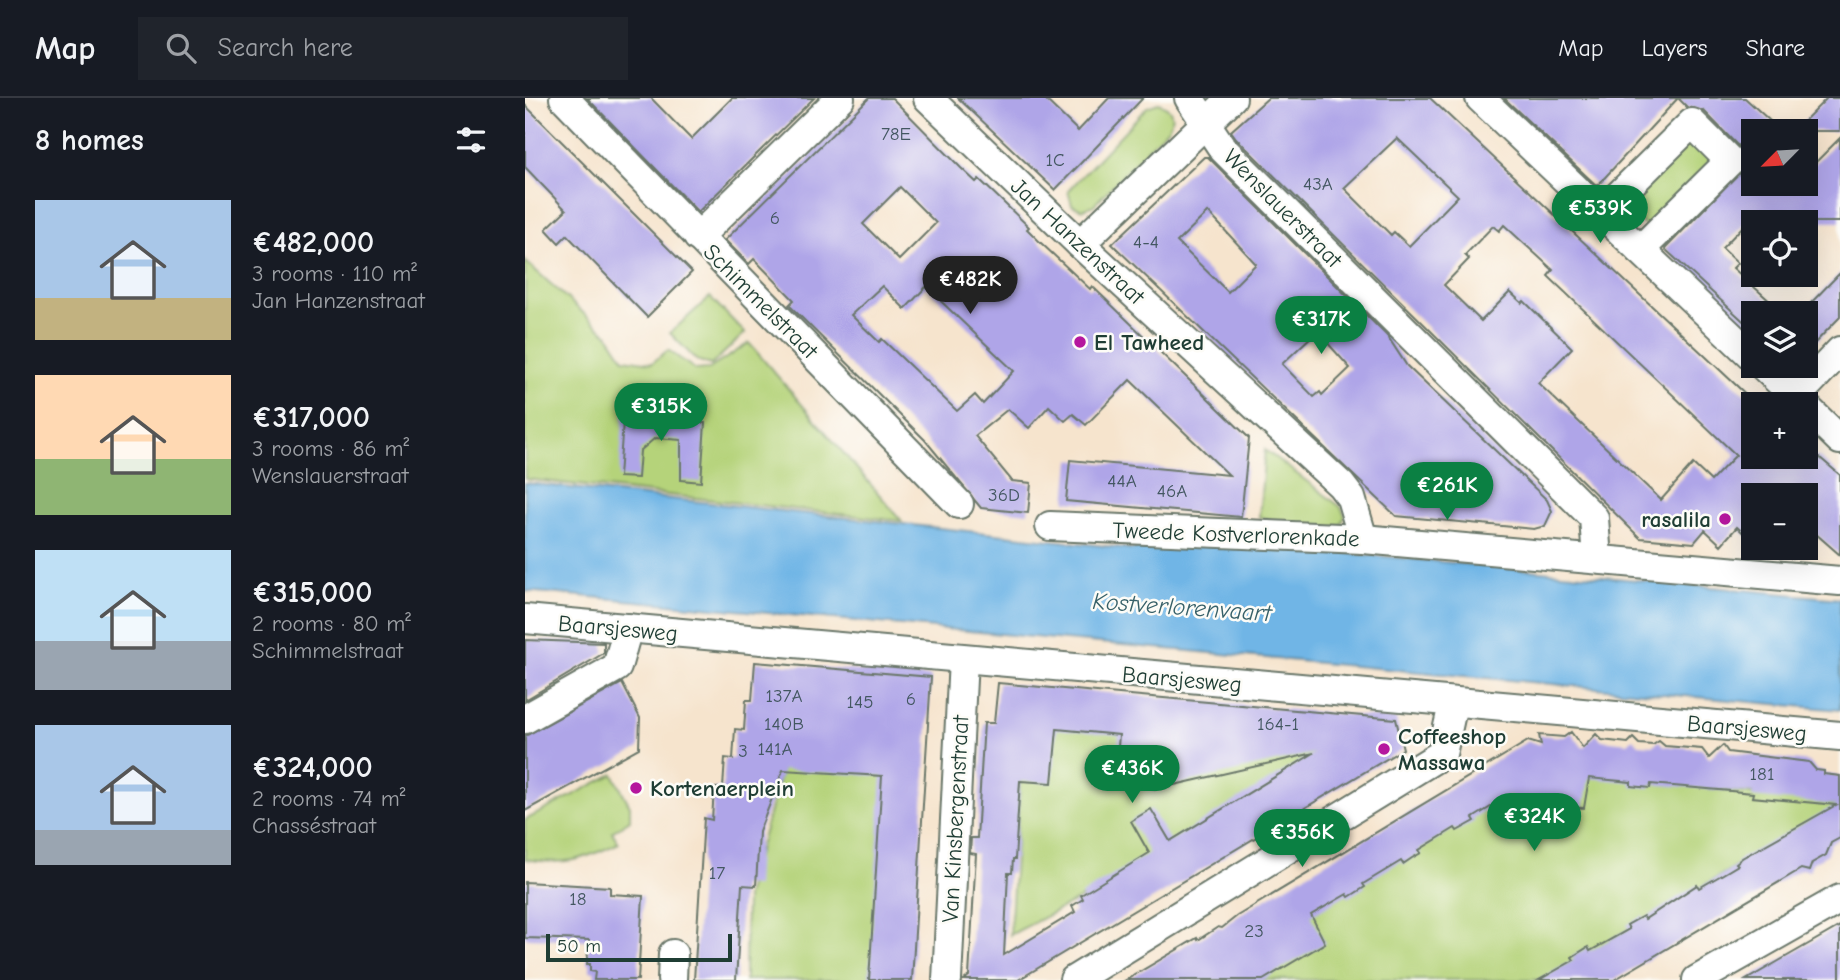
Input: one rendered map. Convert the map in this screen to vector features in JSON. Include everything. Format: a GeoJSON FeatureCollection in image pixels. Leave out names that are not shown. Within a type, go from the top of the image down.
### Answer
{"type":"FeatureCollection","features":[{"type":"Feature","properties":{"kind":"street","name":"Schimmelstraat"},"geometry":{"type":"LineString","coordinates":[[564,98],[959,504]]}},
{"type":"Feature","properties":{"kind":"street"},"geometry":{"type":"LineString","coordinates":[[698,237],[840,98]]}},
{"type":"Feature","properties":{"kind":"street","name":"Jan Hanzenstraat"},"geometry":{"type":"LineString","coordinates":[[928,98],[1080,244],[1341,485],[1351,498],[1363,539]]}},
{"type":"Feature","properties":{"kind":"street","name":"Wenslauerstraat"},"geometry":{"type":"LineString","coordinates":[[1189,98],[1223,149],[1594,517],[1597,559]]}},
{"type":"Feature","properties":{"kind":"street"},"geometry":{"type":"LineString","coordinates":[[1080,244],[1232,98]]}},
{"type":"Feature","properties":{"kind":"street"},"geometry":{"type":"LineString","coordinates":[[1480,98],[1741,346]]}},
{"type":"Feature","properties":{"kind":"street"},"geometry":{"type":"LineString","coordinates":[[1602,212],[1692,122],[1730,161],[1640,250]]}},
{"type":"Feature","properties":{"kind":"street"},"geometry":{"type":"LineString","coordinates":[[1810,392],[1840,351]]}},
{"type":"Feature","properties":{"kind":"street"},"geometry":{"type":"LineString","coordinates":[[1776,378],[1790,392]]}},
{"type":"Feature","properties":{"kind":"street"},"geometry":{"type":"LineString","coordinates":[[1818,419],[1840,440]]}},
{"type":"Feature","properties":{"kind":"street","name":"Tweede Kostverlorenkade"},"geometry":{"type":"LineString","coordinates":[[1050,526],[1363,539],[1840,581]]}},
{"type":"Feature","properties":{"kind":"street","name":"Baarsjesweg"},"geometry":{"type":"LineString","coordinates":[[525,619],[1453,704],[1840,736]]}},
{"type":"Feature","properties":{"kind":"street"},"geometry":{"type":"LineString","coordinates":[[525,719],[617,667],[628,628]]}},
{"type":"Feature","properties":{"kind":"street","name":"Van Kinsbergenstraat"},"geometry":{"type":"LineString","coordinates":[[947,980],[963,659]]}},
{"type":"Feature","properties":{"kind":"street"},"geometry":{"type":"LineString","coordinates":[[1074,980],[1442,754],[1453,704]]}},
{"type":"Feature","properties":{"kind":"street"},"geometry":{"type":"LineString","coordinates":[[1697,980],[1840,899]]}},
{"type":"Feature","properties":{"kind":"green space"},"geometry":{"type":"Polygon","coordinates":[[[1158,103],[1171,113],[1168,128],[1094,205],[1082,210],[1072,205],[1068,191],[1147,107],[1158,103]]]}},
{"type":"Feature","properties":{"kind":"green space"},"geometry":{"type":"Polygon","coordinates":[[[1690,116],[1736,161],[1659,239],[1613,195],[1690,116]]]}},
{"type":"Feature","properties":{"kind":"green space"},"geometry":{"type":"Polygon","coordinates":[[[525,261],[608,335],[624,359],[652,363],[668,350],[696,370],[709,369],[749,343],[902,521],[525,479],[525,261]]]}},
{"type":"Feature","properties":{"kind":"green space"},"geometry":{"type":"Polygon","coordinates":[[[710,297],[745,333],[711,365],[696,360],[670,333],[710,297]]]}},
{"type":"Feature","properties":{"kind":"green space"},"geometry":{"type":"Polygon","coordinates":[[[1265,450],[1341,507],[1345,516],[1342,524],[1314,527],[1259,517],[1265,450]]]}},
{"type":"Feature","properties":{"kind":"green space"},"geometry":{"type":"Polygon","coordinates":[[[799,708],[897,727],[894,980],[745,980],[746,896],[799,708]]]}},
{"type":"Feature","properties":{"kind":"green space"},"geometry":{"type":"Polygon","coordinates":[[[1024,721],[1382,742],[1010,935],[1024,721]]]}},
{"type":"Feature","properties":{"kind":"green space"},"geometry":{"type":"Polygon","coordinates":[[[1545,768],[1840,805],[1543,980],[1196,980],[1545,768]]]}},
{"type":"Feature","properties":{"kind":"green space"},"geometry":{"type":"Polygon","coordinates":[[[613,774],[630,806],[630,820],[612,832],[619,843],[573,860],[552,862],[525,859],[525,820],[613,774]]]}},
{"type":"Feature","properties":{"kind":"water","name":"Kostverlorenvaart"},"geometry":{"type":"Polygon","coordinates":[[[525,483],[1133,549],[1197,539],[1840,599],[1840,710],[525,591],[525,483]]]}},
{"type":"Feature","properties":{"kind":"building"},"geometry":{"type":"Polygon","coordinates":[[[587,98],[651,98],[691,139],[732,98],[814,98],[698,212],[587,98]]]}},
{"type":"Feature","properties":{"kind":"building"},"geometry":{"type":"Polygon","coordinates":[[[869,98],[892,98],[961,168],[976,182],[979,179],[1029,227],[1027,229],[1041,243],[1090,289],[1092,286],[1249,438],[1241,517],[1066,501],[1070,460],[1229,475],[1130,380],[1086,425],[1073,414],[1065,421],[1049,406],[1029,428],[1008,409],[975,436],[1012,481],[1031,483],[1028,513],[981,508],[925,440],[789,305],[794,300],[754,259],[749,264],[725,240],[869,98]],[[900,187],[863,224],[899,260],[936,223],[900,187]],[[882,286],[851,315],[879,342],[882,339],[957,411],[975,395],[983,404],[1014,371],[926,287],[905,309],[882,286]]]}},
{"type":"Feature","properties":{"kind":"building"},"geometry":{"type":"Polygon","coordinates":[[[958,98],[1044,98],[1078,131],[1109,98],[1143,98],[1055,190],[958,98]]]}},
{"type":"Feature","properties":{"kind":"building"},"geometry":{"type":"Polygon","coordinates":[[[1268,98],[1430,98],[1743,392],[1741,392],[1741,469],[1818,469],[1819,457],[1840,475],[1840,555],[1818,536],[1818,483],[1741,483],[1741,531],[1737,527],[1721,545],[1705,530],[1694,543],[1640,538],[1231,131],[1268,98]],[[1397,138],[1344,188],[1391,235],[1394,232],[1409,246],[1458,196],[1397,138]],[[1504,225],[1499,231],[1493,226],[1465,255],[1469,259],[1444,285],[1481,321],[1510,292],[1522,303],[1524,301],[1572,348],[1538,383],[1661,500],[1693,464],[1711,481],[1736,455],[1548,276],[1553,270],[1504,225]]]}},
{"type":"Feature","properties":{"kind":"building"},"geometry":{"type":"Polygon","coordinates":[[[1504,98],[1678,98],[1597,186],[1504,98]]]}},
{"type":"Feature","properties":{"kind":"building"},"geometry":{"type":"Polygon","coordinates":[[[1678,98],[1745,98],[1768,119],[1741,119],[1741,149],[1704,111],[1687,107],[1678,98]]]}},
{"type":"Feature","properties":{"kind":"building"},"geometry":{"type":"Polygon","coordinates":[[[1827,98],[1840,98],[1840,131],[1818,131],[1818,119],[1806,119],[1827,98]]]}},
{"type":"Feature","properties":{"kind":"building"},"geometry":{"type":"Polygon","coordinates":[[[525,105],[692,272],[647,317],[567,235],[559,243],[546,229],[566,210],[525,167],[525,105]]]}},
{"type":"Feature","properties":{"kind":"building"},"geometry":{"type":"Polygon","coordinates":[[[1840,138],[1840,222],[1818,222],[1818,210],[1741,210],[1741,228],[1722,248],[1738,263],[1733,268],[1741,275],[1741,287],[1754,287],[1770,301],[1741,301],[1741,319],[1665,249],[1741,171],[1741,196],[1818,196],[1818,160],[1840,138]]]}},
{"type":"Feature","properties":{"kind":"building"},"geometry":{"type":"Polygon","coordinates":[[[1204,157],[1208,157],[1388,337],[1407,366],[1547,500],[1552,511],[1545,526],[1534,529],[1396,516],[1112,244],[1204,157]],[[1208,212],[1177,242],[1228,292],[1256,264],[1208,212]],[[1314,334],[1282,364],[1314,397],[1320,392],[1322,395],[1350,368],[1325,340],[1322,343],[1314,334]]]}},
{"type":"Feature","properties":{"kind":"building"},"geometry":{"type":"Polygon","coordinates":[[[1840,273],[1840,317],[1818,340],[1818,301],[1813,301],[1840,273]]]}},
{"type":"Feature","properties":{"kind":"building"},"geometry":{"type":"Polygon","coordinates":[[[624,407],[642,408],[642,419],[705,423],[701,482],[681,480],[681,440],[655,438],[640,451],[638,478],[619,477],[624,407]]]}},
{"type":"Feature","properties":{"kind":"building"},"geometry":{"type":"Polygon","coordinates":[[[525,640],[604,643],[604,653],[525,700],[525,640]]]}},
{"type":"Feature","properties":{"kind":"building"},"geometry":{"type":"Polygon","coordinates":[[[755,662],[931,677],[912,980],[869,980],[882,776],[783,770],[759,832],[756,886],[742,885],[736,980],[694,980],[704,818],[712,820],[714,788],[723,788],[725,758],[733,759],[735,729],[744,730],[746,700],[752,700],[755,662]]]}},
{"type":"Feature","properties":{"kind":"building"},"geometry":{"type":"Polygon","coordinates":[[[622,683],[640,718],[639,748],[525,811],[525,736],[622,683]]]}},
{"type":"Feature","properties":{"kind":"building"},"geometry":{"type":"Polygon","coordinates":[[[998,683],[1396,719],[1403,749],[1018,980],[964,980],[969,976],[976,854],[970,853],[971,838],[977,838],[984,723],[994,723],[998,683]],[[1057,729],[1052,783],[1020,781],[1015,859],[1012,873],[1008,873],[1004,955],[1075,912],[1072,906],[1083,899],[1081,895],[1149,853],[1131,821],[1151,809],[1170,841],[1314,753],[1157,789],[1115,782],[1119,735],[1057,729]]]}},
{"type":"Feature","properties":{"kind":"building"},"geometry":{"type":"Polygon","coordinates":[[[1571,732],[1583,748],[1596,734],[1602,740],[1628,743],[1633,738],[1639,744],[1653,745],[1659,741],[1665,746],[1702,749],[1709,758],[1723,745],[1728,752],[1809,762],[1816,770],[1824,771],[1824,774],[1840,776],[1840,838],[1831,843],[1826,855],[1812,863],[1809,871],[1801,869],[1614,980],[1539,980],[1574,960],[1572,957],[1588,947],[1590,951],[1629,929],[1627,925],[1643,916],[1645,919],[1697,885],[1699,888],[1738,865],[1736,863],[1742,858],[1836,805],[1752,797],[1753,793],[1651,784],[1650,788],[1631,786],[1631,782],[1589,778],[1584,808],[1555,806],[1528,821],[1510,795],[1473,818],[1475,821],[1457,831],[1455,828],[1419,850],[1421,853],[1403,864],[1401,861],[1363,884],[1365,887],[1349,897],[1347,894],[1311,915],[1325,943],[1263,980],[1126,980],[1197,938],[1198,940],[1218,927],[1222,928],[1237,916],[1528,741],[1541,745],[1539,735],[1564,737],[1571,732]]]}},
{"type":"Feature","properties":{"kind":"building"},"geometry":{"type":"Polygon","coordinates":[[[525,882],[610,887],[610,894],[643,896],[638,980],[594,980],[595,972],[590,971],[590,964],[587,964],[589,940],[525,938],[525,882]]]}},
{"type":"Feature","properties":{"kind":"building"},"geometry":{"type":"Polygon","coordinates":[[[1840,926],[1840,980],[1746,980],[1784,958],[1840,926]]]}},
{"type":"Feature","properties":{"kind":"place","name":"El Tawheed"},"geometry":{"type":"Point","coordinates":[1080,342]}},
{"type":"Feature","properties":{"kind":"place","name":"rasalila"},"geometry":{"type":"Point","coordinates":[1725,519]}},
{"type":"Feature","properties":{"kind":"place","name":"Coffeeshop Massawa"},"geometry":{"type":"Point","coordinates":[1384,749]}},
{"type":"Feature","properties":{"kind":"place","name":"Kortenaerplein"},"geometry":{"type":"Point","coordinates":[636,788]}}]}
